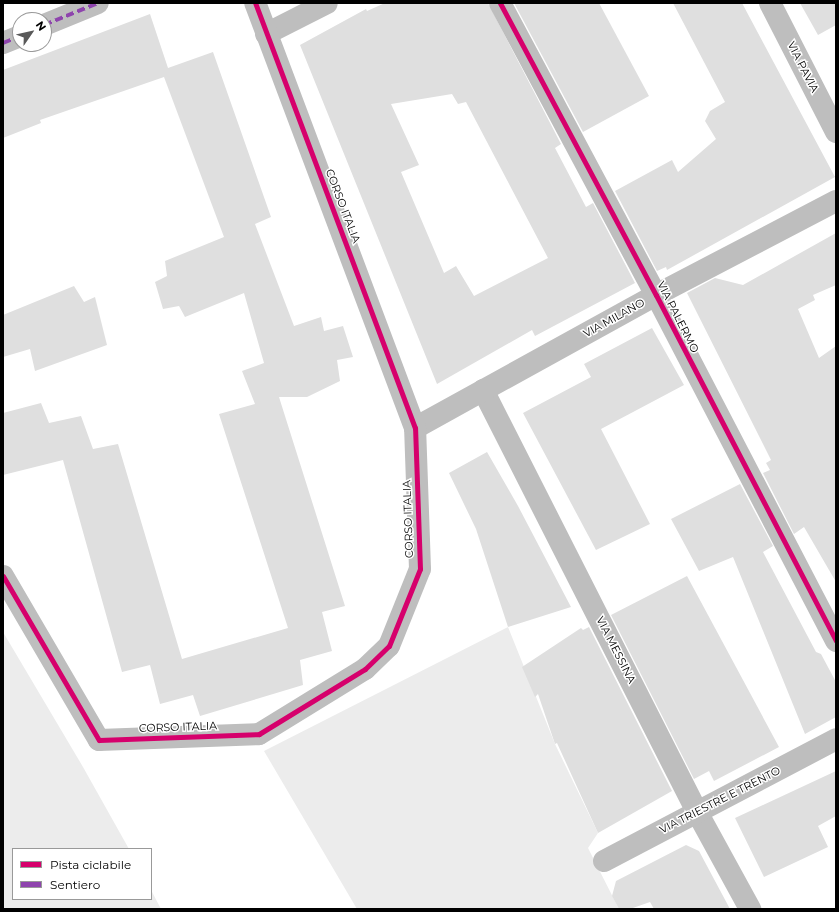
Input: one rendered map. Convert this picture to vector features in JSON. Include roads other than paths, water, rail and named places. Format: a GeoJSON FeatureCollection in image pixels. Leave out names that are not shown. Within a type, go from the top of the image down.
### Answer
{"type":"FeatureCollection","features":[{"type":"Feature","properties":{"kind":"street"},"geometry":{"type":"LineString","coordinates":[[52,22],[98,3]]}},
{"type":"Feature","properties":{"kind":"street","name":"CORSO ITALIA"},"geometry":{"type":"LineString","coordinates":[[3,576],[99,740],[259,734],[365,669],[389,646],[420,569],[414,428],[255,3]]}},
{"type":"Feature","properties":{"kind":"street"},"geometry":{"type":"LineString","coordinates":[[266,34],[327,3]]}},
{"type":"Feature","properties":{"kind":"street","name":"VIA PALERMO"},"geometry":{"type":"LineString","coordinates":[[500,3],[656,294],[836,641]]}},
{"type":"Feature","properties":{"kind":"street","name":"VIA PAVIA"},"geometry":{"type":"LineString","coordinates":[[770,3],[836,132]]}},
{"type":"Feature","properties":{"kind":"street","name":"VIA MILANO"},"geometry":{"type":"LineString","coordinates":[[414,428],[656,294],[836,201]]}},
{"type":"Feature","properties":{"kind":"street","name":"VIA MESSINA"},"geometry":{"type":"LineString","coordinates":[[483,390],[697,812],[750,909]]}},
{"type":"Feature","properties":{"kind":"street","name":"VIA TRIESTRE E TRENTO"},"geometry":{"type":"LineString","coordinates":[[604,861],[836,739]]}}]}
